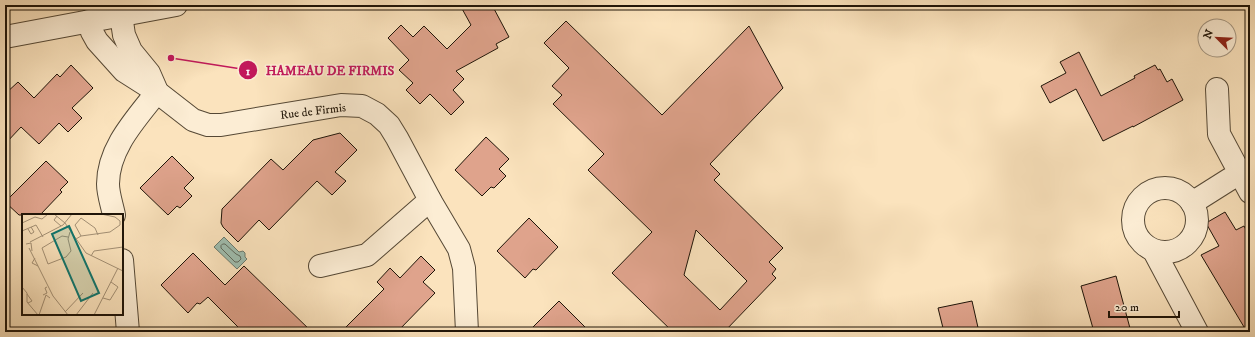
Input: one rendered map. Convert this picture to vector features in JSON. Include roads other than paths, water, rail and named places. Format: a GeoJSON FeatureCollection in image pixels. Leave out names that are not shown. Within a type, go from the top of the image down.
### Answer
{"type":"FeatureCollection","features":[{"type":"Feature","properties":{"kind":"street"},"geometry":{"type":"LineString","coordinates":[[5,37],[176,5]]}},
{"type":"Feature","properties":{"kind":"street","name":"Rue de Firmis"},"geometry":{"type":"LineString","coordinates":[[121,15],[124,35],[131,51],[149,74],[157,92]]}},
{"type":"Feature","properties":{"kind":"street","name":"Rue de Firmis"},"geometry":{"type":"LineString","coordinates":[[89,21],[92,32],[97,41],[124,72],[157,92],[193,120],[208,125],[221,125],[340,105],[362,106],[377,114],[389,125],[397,138],[430,200],[458,248],[464,268],[467,332]]}},
{"type":"Feature","properties":{"kind":"street"},"geometry":{"type":"LineString","coordinates":[[1217,89],[1219,134],[1250,192]]}},
{"type":"Feature","properties":{"kind":"street"},"geometry":{"type":"LineString","coordinates":[[114,214],[108,185],[112,161],[125,133],[157,92]]}},
{"type":"Feature","properties":{"kind":"street"},"geometry":{"type":"LineString","coordinates":[[1192,202],[1230,179]]}},
{"type":"Feature","properties":{"kind":"street"},"geometry":{"type":"LineString","coordinates":[[1163,188],[1174,189],[1184,194],[1192,202],[1196,212],[1197,222],[1195,232],[1190,240],[1182,247],[1173,251],[1154,251],[1144,245],[1137,237],[1133,226],[1133,215],[1136,204],[1143,196],[1152,190],[1163,188]]}},
{"type":"Feature","properties":{"kind":"street"},"geometry":{"type":"LineString","coordinates":[[320,266],[367,255],[430,200]]}},
{"type":"Feature","properties":{"kind":"street"},"geometry":{"type":"LineString","coordinates":[[1154,251],[1197,332]]}},
{"type":"Feature","properties":{"kind":"street"},"geometry":{"type":"LineString","coordinates":[[123,272],[128,332]]}},
{"type":"Feature","properties":{"kind":"water"},"geometry":{"type":"Polygon","coordinates":[[[224,237],[239,252],[243,251],[245,253],[245,257],[247,259],[237,269],[214,247],[224,237]]]}},
{"type":"Feature","properties":{"kind":"place","name":"HAMEAU DE FIRMIS"},"geometry":{"type":"Point","coordinates":[171,58]}}]}
